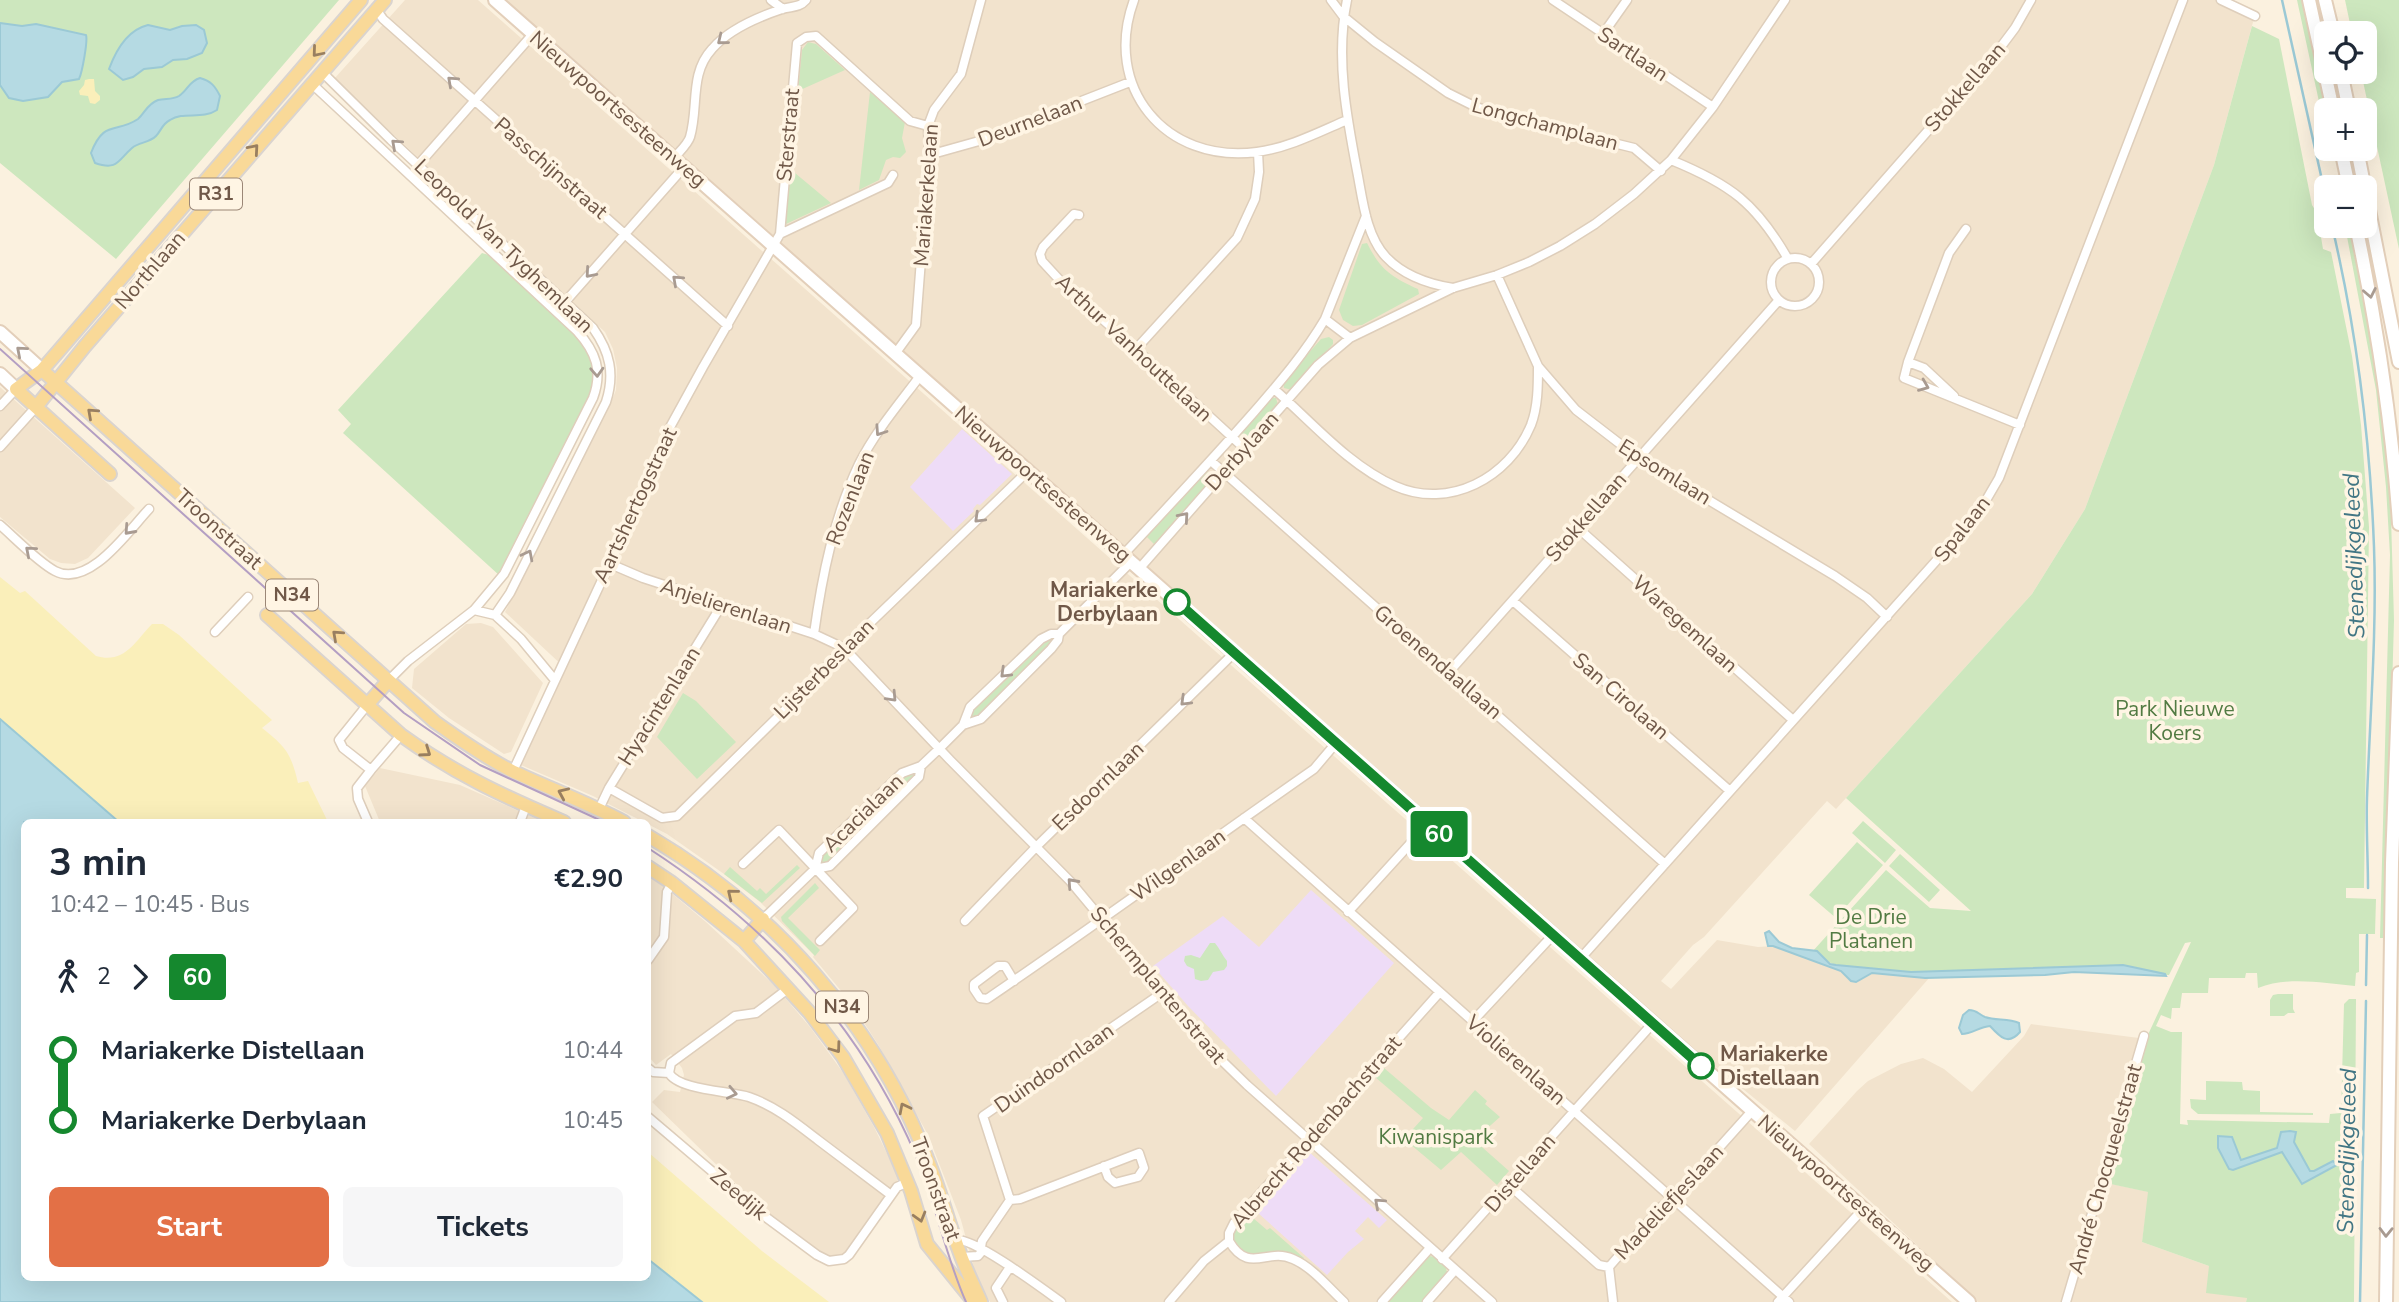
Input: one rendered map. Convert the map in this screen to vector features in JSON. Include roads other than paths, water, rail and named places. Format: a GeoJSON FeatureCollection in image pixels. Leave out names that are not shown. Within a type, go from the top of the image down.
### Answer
{"type":"FeatureCollection","features":[{"type":"Feature","properties":{"kind":"main road","name":"Northlaan"},"geometry":{"type":"LineString","coordinates":[[16,389],[43,370],[361,0]]}},
{"type":"Feature","properties":{"kind":"main road","name":"Nieuwpoortsesteenweg"},"geometry":{"type":"LineString","coordinates":[[495,0],[1969,1302]]}},
{"type":"Feature","properties":{"kind":"main road"},"geometry":{"type":"LineString","coordinates":[[2309,0],[2330,98]]}},
{"type":"Feature","properties":{"kind":"main road"},"geometry":{"type":"LineString","coordinates":[[2325,0],[2330,21]]}},
{"type":"Feature","properties":{"kind":"main road","name":"Northlaan"},"geometry":{"type":"LineString","coordinates":[[36,407],[381,4]]}},
{"type":"Feature","properties":{"kind":"main road"},"geometry":{"type":"LineString","coordinates":[[2359,161],[2399,362]]}},
{"type":"Feature","properties":{"kind":"main road"},"geometry":{"type":"LineString","coordinates":[[2358,238],[2383,369],[2399,523]]}},
{"type":"Feature","properties":{"kind":"main road","name":"Troonstraat"},"geometry":{"type":"LineString","coordinates":[[0,332],[388,681],[444,728],[486,757],[618,819]]}},
{"type":"Feature","properties":{"kind":"main road"},"geometry":{"type":"LineString","coordinates":[[0,374],[110,474]]}},
{"type":"Feature","properties":{"kind":"main road","name":"N34"},"geometry":{"type":"LineString","coordinates":[[267,615],[401,735],[470,780],[557,819]]}},
{"type":"Feature","properties":{"kind":"main road"},"geometry":{"type":"LineString","coordinates":[[2386,1302],[2399,673]]}},
{"type":"Feature","properties":{"kind":"main road"},"geometry":{"type":"LineString","coordinates":[[368,704],[388,681]]}},
{"type":"Feature","properties":{"kind":"main road","name":"Troonstraat"},"geometry":{"type":"LineString","coordinates":[[651,838],[715,880],[763,919],[829,990],[865,1040],[903,1106],[927,1157],[961,1257],[949,1260],[937,1256],[927,1244],[908,1182],[868,1096],[836,1048],[789,988],[744,941],[651,869]]}},
{"type":"Feature","properties":{"kind":"main road","name":"Acacialaan"},"geometry":{"type":"LineString","coordinates":[[744,941],[763,919]]}},
{"type":"Feature","properties":{"kind":"main road","name":"N34"},"geometry":{"type":"LineString","coordinates":[[937,1256],[975,1302]]}},
{"type":"Feature","properties":{"kind":"main road","name":"N34"},"geometry":{"type":"LineString","coordinates":[[961,1257],[981,1302]]}},
{"type":"Feature","properties":{"kind":"street"},"geometry":{"type":"LineString","coordinates":[[771,0],[783,9]]}},
{"type":"Feature","properties":{"kind":"street"},"geometry":{"type":"LineString","coordinates":[[674,158],[690,139],[697,75],[710,50],[734,30],[783,9],[802,5],[806,0]]}},
{"type":"Feature","properties":{"kind":"street","name":"Mariakerkelaan"},"geometry":{"type":"LineString","coordinates":[[895,354],[916,326],[929,155],[928,126],[934,110],[961,74],[981,0]]}},
{"type":"Feature","properties":{"kind":"street"},"geometry":{"type":"LineString","coordinates":[[1134,0],[1127,19],[1125,50],[1130,82],[1141,103],[1176,137],[1206,149],[1258,152],[1302,139],[1347,120]]}},
{"type":"Feature","properties":{"kind":"street","name":"Longchamplaan"},"geometry":{"type":"LineString","coordinates":[[1331,0],[1343,16],[1414,71],[1457,98],[1515,119],[1634,148],[1661,171]]}},
{"type":"Feature","properties":{"kind":"street"},"geometry":{"type":"LineString","coordinates":[[1347,0],[1343,16],[1342,73],[1347,120],[1366,216],[1379,248],[1392,263],[1407,274],[1453,289]]}},
{"type":"Feature","properties":{"kind":"street","name":"Sartlaan"},"geometry":{"type":"LineString","coordinates":[[1553,0],[1713,107]]}},
{"type":"Feature","properties":{"kind":"street"},"geometry":{"type":"LineString","coordinates":[[1603,34],[1627,0]]}},
{"type":"Feature","properties":{"kind":"street"},"geometry":{"type":"LineString","coordinates":[[1325,319],[1349,338],[1453,289],[1529,262],[1583,231],[1634,194],[1671,160],[1713,107],[1785,0]]}},
{"type":"Feature","properties":{"kind":"street","name":"Stokkellaan"},"geometry":{"type":"LineString","coordinates":[[1811,264],[1997,52],[2031,0]]}},
{"type":"Feature","properties":{"kind":"street","name":"Spalaan"},"geometry":{"type":"LineString","coordinates":[[1580,959],[1978,514],[1999,478],[2183,0]]}},
{"type":"Feature","properties":{"kind":"street"},"geometry":{"type":"LineString","coordinates":[[2221,0],[2255,16]]}},
{"type":"Feature","properties":{"kind":"street","name":"Passchijnstraat"},"geometry":{"type":"LineString","coordinates":[[381,4],[383,19],[728,326]]}},
{"type":"Feature","properties":{"kind":"street"},"geometry":{"type":"LineString","coordinates":[[419,164],[533,34]]}},
{"type":"Feature","properties":{"kind":"street","name":"Sterstraat"},"geometry":{"type":"LineString","coordinates":[[773,246],[780,234],[797,43],[806,37],[816,36],[910,121],[928,126]]}},
{"type":"Feature","properties":{"kind":"street","name":"Leopold Van Tyghemlaan"},"geometry":{"type":"LineString","coordinates":[[321,72],[593,328],[607,350],[612,371],[609,393],[510,593],[495,615]]}},
{"type":"Feature","properties":{"kind":"street","name":"Deurnelaan"},"geometry":{"type":"LineString","coordinates":[[929,155],[970,144],[1130,82]]}},
{"type":"Feature","properties":{"kind":"street","name":"Leopold Van Tyghemlaan"},"geometry":{"type":"LineString","coordinates":[[311,83],[577,331],[592,349],[596,360],[598,380],[593,398],[504,574],[474,610],[408,661],[388,681]]}},
{"type":"Feature","properties":{"kind":"street"},"geometry":{"type":"LineString","coordinates":[[1136,349],[1237,238],[1255,199],[1259,172],[1258,152]]}},
{"type":"Feature","properties":{"kind":"street"},"geometry":{"type":"LineString","coordinates":[[1671,160],[1728,187],[1754,209],[1771,229],[1788,259]]}},
{"type":"Feature","properties":{"kind":"street"},"geometry":{"type":"LineString","coordinates":[[565,302],[684,167]]}},
{"type":"Feature","properties":{"kind":"street"},"geometry":{"type":"LineString","coordinates":[[780,234],[888,183],[893,175]]}},
{"type":"Feature","properties":{"kind":"street","name":"Arthur Vanhouttelaan"},"geometry":{"type":"LineString","coordinates":[[1079,215],[1074,214],[1043,247],[1040,254],[1042,261],[1066,287],[1244,449]]}},
{"type":"Feature","properties":{"kind":"street","name":"Derbylaan"},"geometry":{"type":"LineString","coordinates":[[1131,562],[1211,461],[1307,350],[1325,319],[1366,216]]}},
{"type":"Feature","properties":{"kind":"street"},"geometry":{"type":"LineString","coordinates":[[1966,229],[1949,253],[1904,378],[2020,425]]}},
{"type":"Feature","properties":{"kind":"street","name":"Aartshertogstraat"},"geometry":{"type":"LineString","coordinates":[[513,771],[664,447],[669,429],[773,246]]}},
{"type":"Feature","properties":{"kind":"street"},"geometry":{"type":"LineString","coordinates":[[1796,258],[1811,264],[1818,279],[1815,295],[1810,301],[1794,306],[1779,300],[1771,285],[1775,269],[1788,259],[1796,258]]}},
{"type":"Feature","properties":{"kind":"street","name":"Epsomlaan"},"geometry":{"type":"LineString","coordinates":[[1497,275],[1538,366],[1576,410],[1637,457],[1835,576],[1867,598],[1887,617]]}},
{"type":"Feature","properties":{"kind":"street","name":"Stokkellaan"},"geometry":{"type":"LineString","coordinates":[[1449,672],[1779,300]]}},
{"type":"Feature","properties":{"kind":"street","name":"Derbylaan"},"geometry":{"type":"LineString","coordinates":[[1131,562],[1223,472],[1318,365],[1349,338]]}},
{"type":"Feature","properties":{"kind":"street"},"geometry":{"type":"LineString","coordinates":[[1908,362],[1924,368],[1959,401]]}},
{"type":"Feature","properties":{"kind":"street"},"geometry":{"type":"LineString","coordinates":[[1273,389],[1369,472],[1414,493],[1440,494],[1465,489],[1489,478],[1519,446],[1532,424],[1538,366]]}},
{"type":"Feature","properties":{"kind":"street","name":"Rozenlaan"},"geometry":{"type":"LineString","coordinates":[[814,634],[829,550],[855,475],[879,430],[920,376]]}},
{"type":"Feature","properties":{"kind":"street","name":"Northlaan"},"geometry":{"type":"LineString","coordinates":[[0,406],[16,389]]}},
{"type":"Feature","properties":{"kind":"street","name":"Northlaan"},"geometry":{"type":"LineString","coordinates":[[0,447],[36,407]]}},
{"type":"Feature","properties":{"kind":"street","name":"Groenendaallaan"},"geometry":{"type":"LineString","coordinates":[[1211,461],[1665,864]]}},
{"type":"Feature","properties":{"kind":"street","name":"Lijsterbeslaan"},"geometry":{"type":"LineString","coordinates":[[609,788],[662,818],[677,816],[844,648],[1028,471]]}},
{"type":"Feature","properties":{"kind":"street"},"geometry":{"type":"LineString","coordinates":[[0,525],[45,564],[62,574],[72,575],[96,565],[149,509]]}},
{"type":"Feature","properties":{"kind":"street","name":"Waregemlaan"},"geometry":{"type":"LineString","coordinates":[[1578,528],[1793,720]]}},
{"type":"Feature","properties":{"kind":"street","name":"Acacialaan"},"geometry":{"type":"LineString","coordinates":[[963,725],[981,719],[1051,649],[1059,634],[1131,562]]}},
{"type":"Feature","properties":{"kind":"street","name":"Anjelierenlaan"},"geometry":{"type":"LineString","coordinates":[[608,563],[643,578],[814,634],[844,648]]}},
{"type":"Feature","properties":{"kind":"street"},"geometry":{"type":"LineString","coordinates":[[215,632],[248,597]]}},
{"type":"Feature","properties":{"kind":"street","name":"San Cirolaan"},"geometry":{"type":"LineString","coordinates":[[1513,601],[1730,791]]}},
{"type":"Feature","properties":{"kind":"street","name":"Hyacintenlaan"},"geometry":{"type":"LineString","coordinates":[[599,809],[720,604]]}},
{"type":"Feature","properties":{"kind":"street"},"geometry":{"type":"LineString","coordinates":[[474,610],[495,615],[521,639],[554,679]]}},
{"type":"Feature","properties":{"kind":"street","name":"Acacialaan"},"geometry":{"type":"LineString","coordinates":[[816,869],[819,853],[902,773],[921,766],[940,748],[963,725],[970,707],[979,698],[1041,639],[1051,634],[1059,634]]}},
{"type":"Feature","properties":{"kind":"street","name":"Schermplantenstraat"},"geometry":{"type":"LineString","coordinates":[[844,648],[1037,846],[1103,919],[1212,1051],[1492,1302]]}},
{"type":"Feature","properties":{"kind":"street","name":"Esdoornlaan"},"geometry":{"type":"LineString","coordinates":[[965,921],[1037,846],[1234,653]]}},
{"type":"Feature","properties":{"kind":"street"},"geometry":{"type":"LineString","coordinates":[[368,704],[339,740],[343,748],[371,770]]}},
{"type":"Feature","properties":{"kind":"street"},"geometry":{"type":"LineString","coordinates":[[367,819],[358,799],[357,788],[401,735]]}},
{"type":"Feature","properties":{"kind":"street","name":"Wilgenlaan"},"geometry":{"type":"LineString","coordinates":[[1014,981],[1005,967],[998,966],[974,984],[974,989],[980,998],[987,999],[1014,981],[1314,769],[1336,743]]}},
{"type":"Feature","properties":{"kind":"street","name":"Acacialaan"},"geometry":{"type":"LineString","coordinates":[[763,919],[816,869],[830,866],[919,777],[921,766]]}},
{"type":"Feature","properties":{"kind":"street"},"geometry":{"type":"LineString","coordinates":[[521,819],[526,806]]}},
{"type":"Feature","properties":{"kind":"street","name":"Violierenlaan"},"geometry":{"type":"LineString","coordinates":[[1244,818],[1784,1300]]}},
{"type":"Feature","properties":{"kind":"street"},"geometry":{"type":"LineString","coordinates":[[1348,912],[1428,824]]}},
{"type":"Feature","properties":{"kind":"street"},"geometry":{"type":"LineString","coordinates":[[743,864],[779,830],[853,908],[820,940]]}},
{"type":"Feature","properties":{"kind":"street"},"geometry":{"type":"LineString","coordinates":[[651,956],[664,937],[667,892],[672,883]]}},
{"type":"Feature","properties":{"kind":"street"},"geometry":{"type":"LineString","coordinates":[[1473,1021],[1553,934]]}},
{"type":"Feature","properties":{"kind":"street"},"geometry":{"type":"LineString","coordinates":[[789,988],[755,1013],[735,1016],[671,1063],[669,1073],[673,1080],[760,1100],[781,1112],[891,1195],[897,1187],[908,1182]]}},
{"type":"Feature","properties":{"kind":"street","name":"Duindoornlaan"},"geometry":{"type":"LineString","coordinates":[[1010,1200],[984,1116],[1162,993]]}},
{"type":"Feature","properties":{"kind":"street","name":"Albrecht Rodenbachstraat"},"geometry":{"type":"LineString","coordinates":[[1169,1302],[1204,1261],[1229,1241],[1229,1233],[1234,1223],[1438,993]]}},
{"type":"Feature","properties":{"kind":"street","name":"Distellaan"},"geometry":{"type":"LineString","coordinates":[[1442,1259],[1653,1023]]}},
{"type":"Feature","properties":{"kind":"street","name":"André Chocqueelstraat"},"geometry":{"type":"LineString","coordinates":[[2066,1302],[2144,1036]]}},
{"type":"Feature","properties":{"kind":"street"},"geometry":{"type":"LineString","coordinates":[[651,1070],[669,1073]]}},
{"type":"Feature","properties":{"kind":"street","name":"Madeliefjeslaan"},"geometry":{"type":"LineString","coordinates":[[1613,1302],[1609,1267],[1752,1111]]}},
{"type":"Feature","properties":{"kind":"street","name":"Zeedijk"},"geometry":{"type":"LineString","coordinates":[[651,1120],[767,1218],[829,1261],[844,1259],[849,1255],[891,1195]]}},
{"type":"Feature","properties":{"kind":"street"},"geometry":{"type":"LineString","coordinates":[[961,1257],[978,1256],[982,1241],[1010,1200],[1020,1199],[1104,1166],[1139,1153],[1144,1168],[1138,1177],[1115,1183],[1108,1177],[1104,1166]]}},
{"type":"Feature","properties":{"kind":"street"},"geometry":{"type":"LineString","coordinates":[[1509,1185],[1599,1265],[1609,1267]]}},
{"type":"Feature","properties":{"kind":"street"},"geometry":{"type":"LineString","coordinates":[[1784,1300],[1863,1209]]}},
{"type":"Feature","properties":{"kind":"street"},"geometry":{"type":"LineString","coordinates":[[955,1240],[962,1238],[982,1249],[1061,1302]]}},
{"type":"Feature","properties":{"kind":"street"},"geometry":{"type":"LineString","coordinates":[[1229,1241],[1244,1257],[1261,1259],[1283,1256],[1293,1259],[1344,1302]]}},
{"type":"Feature","properties":{"kind":"street"},"geometry":{"type":"LineString","coordinates":[[1382,1302],[1430,1248]]}},
{"type":"Feature","properties":{"kind":"street"},"geometry":{"type":"LineString","coordinates":[[1003,1302],[996,1288],[1010,1267]]}},
{"type":"Feature","properties":{"kind":"street"},"geometry":{"type":"LineString","coordinates":[[1427,1302],[1455,1270]]}},
{"type":"Feature","properties":{"kind":"water"},"geometry":{"type":"Polygon","coordinates":[[[0,23],[22,26],[36,24],[86,35],[79,79],[62,82],[48,97],[23,101],[9,98],[0,85],[0,23]]]}},
{"type":"Feature","properties":{"kind":"water"},"geometry":{"type":"Polygon","coordinates":[[[148,25],[170,30],[196,25],[204,30],[207,43],[202,53],[187,59],[173,60],[162,67],[144,69],[123,80],[109,69],[112,62],[128,36],[148,25]]]}},
{"type":"Feature","properties":{"kind":"water"},"geometry":{"type":"Polygon","coordinates":[[[200,78],[210,82],[218,92],[220,96],[217,110],[205,115],[175,117],[165,123],[153,138],[135,146],[117,163],[109,166],[95,163],[91,153],[101,135],[138,119],[158,100],[179,96],[193,81],[200,78]]]}},
{"type":"Feature","properties":{"kind":"water"},"geometry":{"type":"Polygon","coordinates":[[[0,719],[116,819],[21,819],[21,1281],[651,1281],[651,1261],[702,1302],[0,1302],[0,719]]]}},
{"type":"Feature","properties":{"kind":"water"},"geometry":{"type":"Polygon","coordinates":[[[1769,931],[1779,942],[1792,948],[1817,951],[1830,964],[1836,965],[1911,972],[2123,965],[2166,976],[2074,972],[1925,978],[1872,973],[1856,982],[1851,981],[1841,971],[1768,946],[1765,933],[1769,931]]]}},
{"type":"Feature","properties":{"kind":"water"},"geometry":{"type":"Polygon","coordinates":[[[1969,1010],[1989,1018],[2019,1023],[2020,1032],[2008,1039],[1990,1026],[1962,1034],[1959,1028],[1963,1015],[1969,1010]]]}},
{"type":"Feature","properties":{"kind":"water"},"geometry":{"type":"Polygon","coordinates":[[[2281,1132],[2296,1132],[2294,1142],[2310,1171],[2333,1161],[2337,1165],[2302,1184],[2282,1152],[2233,1170],[2229,1169],[2218,1148],[2218,1136],[2232,1137],[2241,1160],[2277,1148],[2281,1132]]]}},
{"type":"Feature","properties":{"kind":"waterway","name":"Stenedijkgeleed"},"geometry":{"type":"LineString","coordinates":[[2282,0],[2321,175]]}},
{"type":"Feature","properties":{"kind":"waterway","name":"Stenedijkgeleed"},"geometry":{"type":"LineString","coordinates":[[2335,238],[2355,346],[2366,426],[2372,507],[2375,610],[2367,798],[2368,888]]}},
{"type":"Feature","properties":{"kind":"waterway","name":"Stenedijkgeleed"},"geometry":{"type":"LineString","coordinates":[[2366,985],[2367,935]]}},
{"type":"Feature","properties":{"kind":"waterway","name":"Stenedijkgeleed"},"geometry":{"type":"LineString","coordinates":[[2360,1302],[2366,1001]]}},
{"type":"Feature","properties":{"kind":"tram line"},"geometry":{"type":"LineString","coordinates":[[0,349],[404,713],[480,765],[597,819]]}},
{"type":"Feature","properties":{"kind":"tram line"},"geometry":{"type":"LineString","coordinates":[[651,850],[732,910],[770,944],[806,981],[838,1021],[867,1063],[916,1156],[966,1302]]}},
{"type":"Feature","properties":{"kind":"place","name":"Mariakerke Derbylaan"},"geometry":{"type":"Point","coordinates":[1177,602]}},
{"type":"Feature","properties":{"kind":"place","name":"Mariakerke Distellaan"},"geometry":{"type":"Point","coordinates":[1701,1066]}},
{"type":"Feature","properties":{"kind":"park label","name":"Park Nieuwe Koers"},"geometry":{"type":"Point","coordinates":[2175,721]}},
{"type":"Feature","properties":{"kind":"park label","name":"De Drie Platanen"},"geometry":{"type":"Point","coordinates":[1871,929]}},
{"type":"Feature","properties":{"kind":"park label","name":"Kiwanispark"},"geometry":{"type":"Point","coordinates":[1436,1137]}}]}
